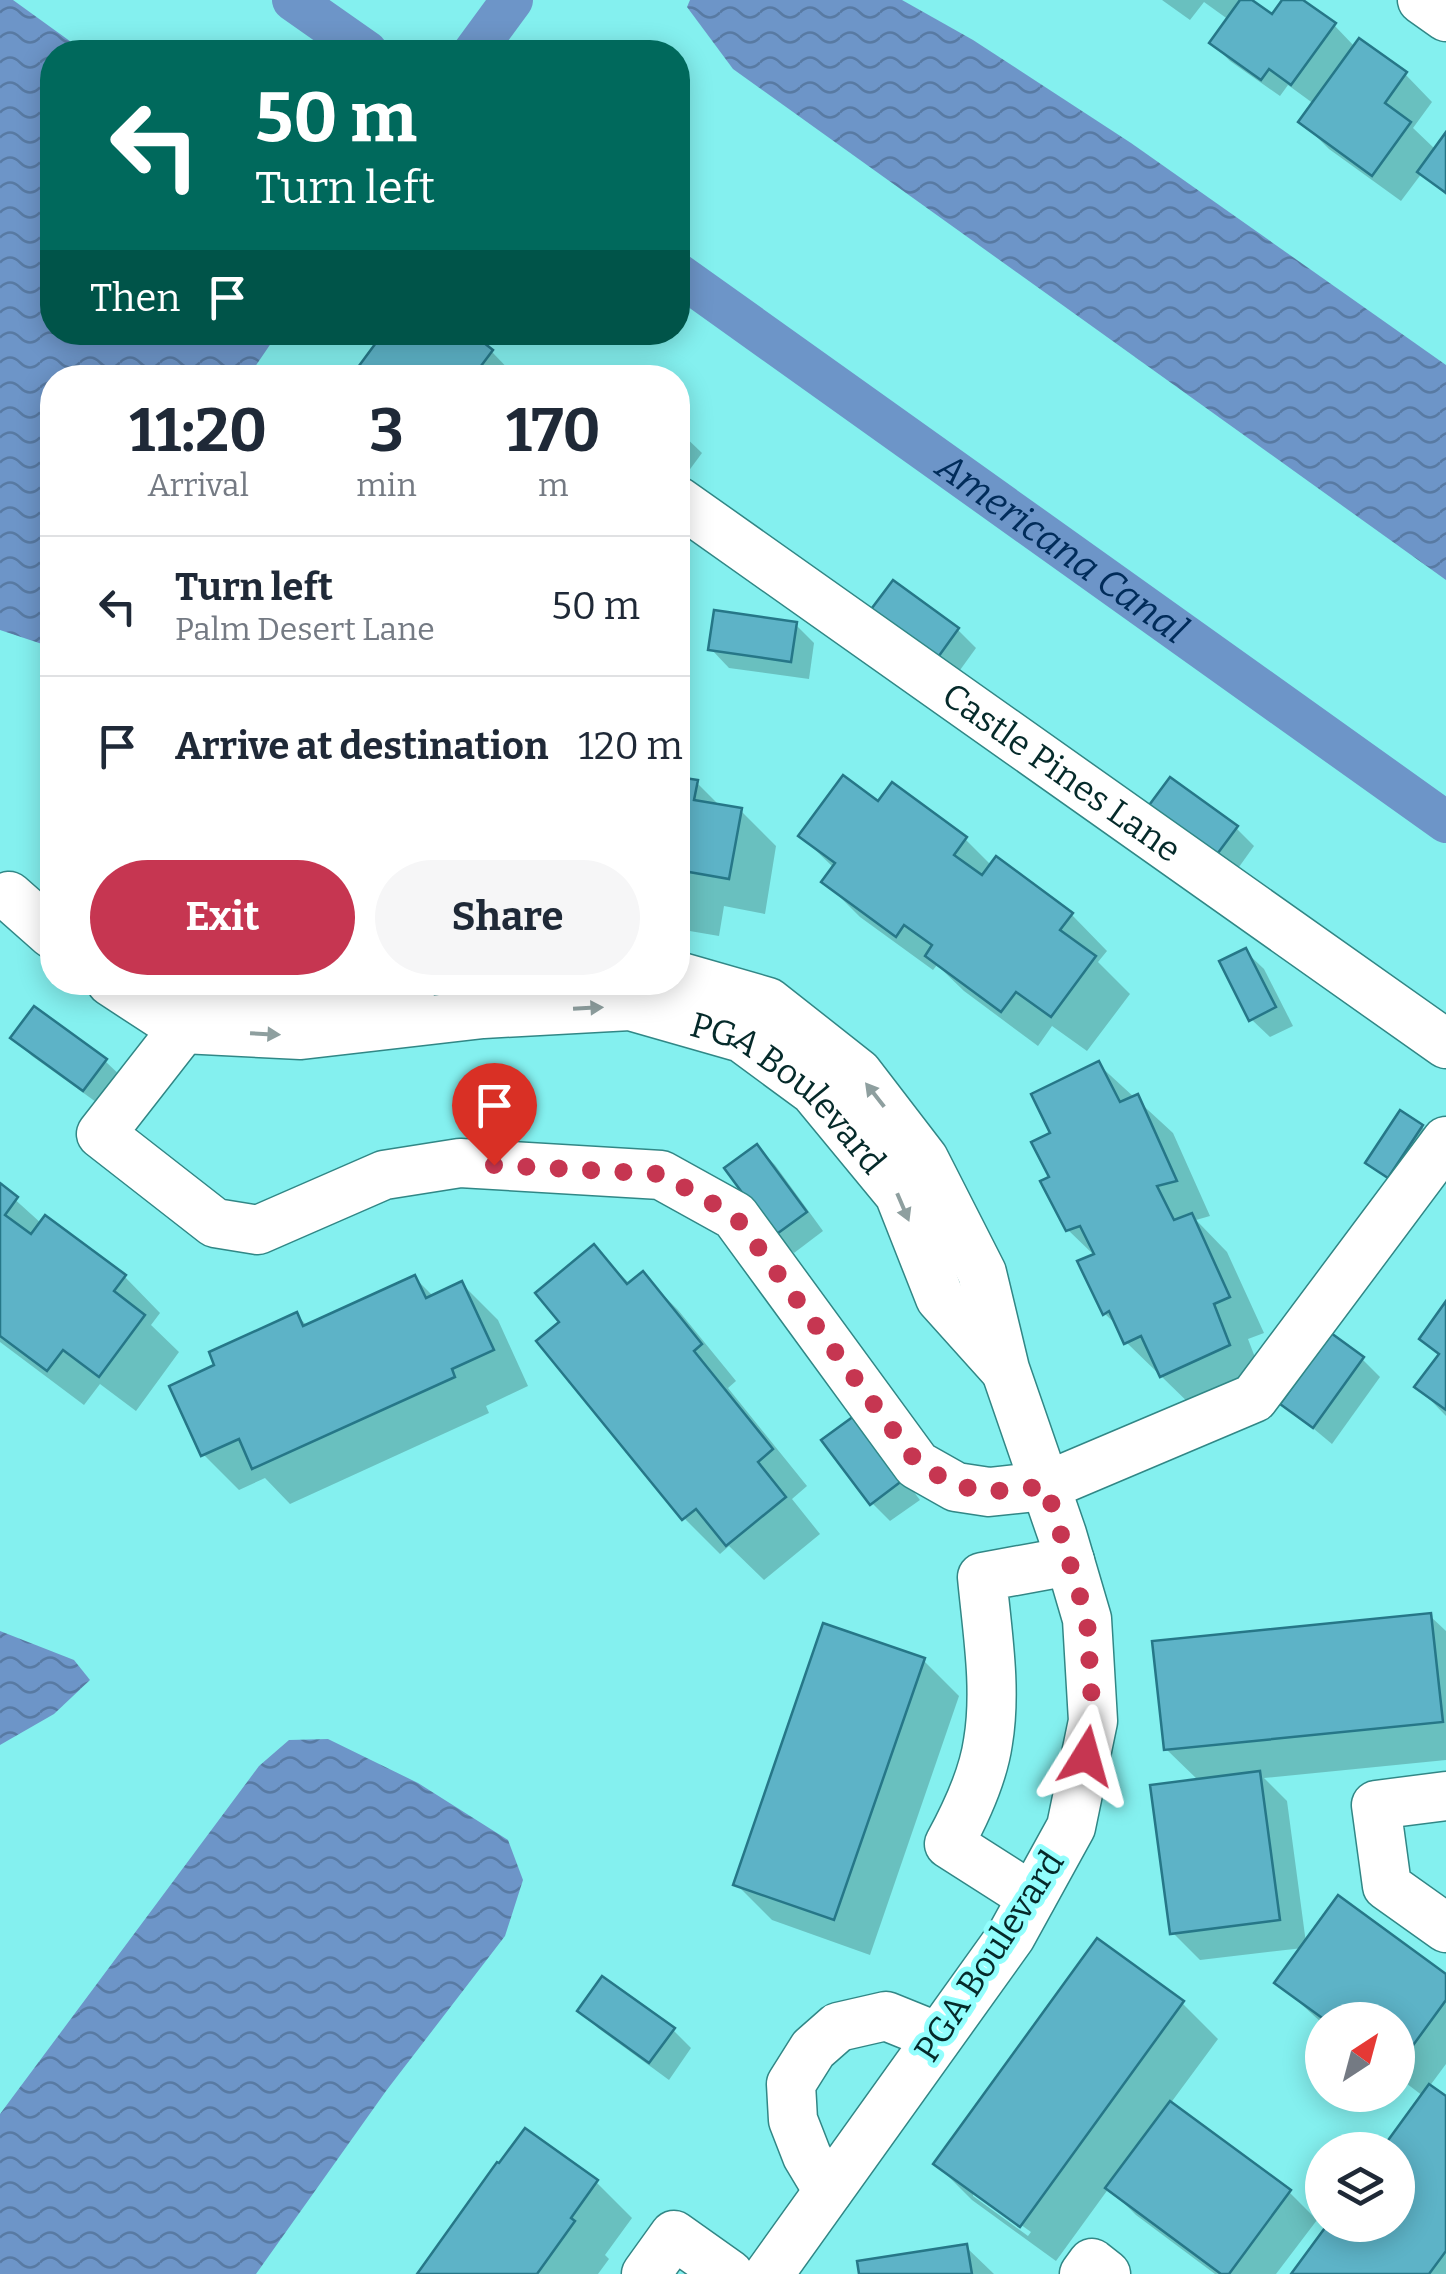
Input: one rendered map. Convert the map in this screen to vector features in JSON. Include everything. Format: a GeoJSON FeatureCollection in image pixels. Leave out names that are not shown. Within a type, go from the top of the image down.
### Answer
{"type":"FeatureCollection","features":[{"type":"Feature","properties":{"kind":"street"},"geometry":{"type":"LineString","coordinates":[[1422,0],[1446,17]]}},
{"type":"Feature","properties":{"kind":"street","name":"Castle Pines Lane"},"geometry":{"type":"LineString","coordinates":[[690,508],[1446,1044]]}},
{"type":"Feature","properties":{"kind":"street"},"geometry":{"type":"LineString","coordinates":[[40,909],[10,896],[40,923]]}},
{"type":"Feature","properties":{"kind":"street","name":"PGA Boulevard"},"geometry":{"type":"LineString","coordinates":[[690,979],[768,1002],[858,1073],[924,1159],[982,1273],[1005,1369],[1087,1619],[1093,1721],[1071,1827],[1011,1936],[768,2274]]}},
{"type":"Feature","properties":{"kind":"street"},"geometry":{"type":"LineString","coordinates":[[196,995],[101,1134],[214,1223],[258,1230],[384,1175],[460,1163],[661,1174],[735,1216],[918,1464],[956,1487],[989,1492],[1046,1486],[1254,1398],[1446,1141]]}},
{"type":"Feature","properties":{"kind":"street","name":"PGA Boulevard"},"geometry":{"type":"LineString","coordinates":[[196,995],[301,1036],[483,1014],[630,1006],[742,1038],[814,1091],[898,1194],[940,1298],[1005,1369]]}},
{"type":"Feature","properties":{"kind":"street","name":"PGA Boulevard"},"geometry":{"type":"LineString","coordinates":[[196,995],[310,999],[334,995]]}},
{"type":"Feature","properties":{"kind":"street"},"geometry":{"type":"LineString","coordinates":[[1032,1897],[948,1844],[966,1813],[988,1742],[990,1669],[982,1577],[1070,1562]]}},
{"type":"Feature","properties":{"kind":"street"},"geometry":{"type":"LineString","coordinates":[[1446,1796],[1376,1805],[1386,1886],[1446,1928]]}},
{"type":"Feature","properties":{"kind":"street"},"geometry":{"type":"LineString","coordinates":[[828,2191],[793,2120],[791,2084],[813,2048],[838,2026],[886,2016],[938,2037]]}},
{"type":"Feature","properties":{"kind":"street"},"geometry":{"type":"LineString","coordinates":[[646,2274],[674,2234],[730,2274]]}},
{"type":"Feature","properties":{"kind":"street"},"geometry":{"type":"LineString","coordinates":[[1084,2274],[1092,2264],[1106,2274]]}},
{"type":"Feature","properties":{"kind":"water"},"geometry":{"type":"Polygon","coordinates":[[[0,0],[13,0],[68,40],[40,40],[40,345],[270,345],[256,365],[40,365],[40,643],[0,630],[0,0]]]}},
{"type":"Feature","properties":{"kind":"water"},"geometry":{"type":"Polygon","coordinates":[[[690,0],[902,0],[973,40],[1131,143],[1446,365],[1446,580],[733,69],[687,7],[690,0]]]}},
{"type":"Feature","properties":{"kind":"water"},"geometry":{"type":"Polygon","coordinates":[[[0,1631],[74,1660],[90,1680],[54,1714],[0,1745],[0,1631]]]}},
{"type":"Feature","properties":{"kind":"water"},"geometry":{"type":"Polygon","coordinates":[[[328,1739],[418,1783],[508,1840],[523,1880],[505,1936],[386,2091],[256,2274],[0,2274],[0,2114],[259,1766],[289,1740],[328,1739]]]}},
{"type":"Feature","properties":{"kind":"building"},"geometry":{"type":"Polygon","coordinates":[[[1240,0],[1252,0],[1272,14],[1282,0],[1303,0],[1336,23],[1291,85],[1269,69],[1261,80],[1209,43],[1240,0]]]}},
{"type":"Feature","properties":{"kind":"building"},"geometry":{"type":"Polygon","coordinates":[[[1359,38],[1407,72],[1385,103],[1411,122],[1372,176],[1298,122],[1359,38]]]}},
{"type":"Feature","properties":{"kind":"building"},"geometry":{"type":"Polygon","coordinates":[[[1446,132],[1446,193],[1417,172],[1446,132]]]}},
{"type":"Feature","properties":{"kind":"building"},"geometry":{"type":"Polygon","coordinates":[[[374,345],[487,345],[493,350],[482,365],[360,365],[374,345]]]}},
{"type":"Feature","properties":{"kind":"building"},"geometry":{"type":"Polygon","coordinates":[[[893,580],[959,628],[936,660],[869,612],[893,580]]]}},
{"type":"Feature","properties":{"kind":"building"},"geometry":{"type":"Polygon","coordinates":[[[714,610],[797,622],[791,662],[708,650],[714,610]]]}},
{"type":"Feature","properties":{"kind":"building"},"geometry":{"type":"Polygon","coordinates":[[[843,775],[878,801],[892,782],[967,837],[954,855],[982,875],[996,856],[1073,913],[1060,930],[1096,956],[1051,1017],[1016,992],[1001,1012],[925,956],[932,945],[904,925],[896,937],[821,882],[835,863],[798,836],[843,775]]]}},
{"type":"Feature","properties":{"kind":"building"},"geometry":{"type":"Polygon","coordinates":[[[1170,777],[1238,826],[1215,857],[1147,808],[1170,777]]]}},
{"type":"Feature","properties":{"kind":"building"},"geometry":{"type":"Polygon","coordinates":[[[690,779],[698,780],[694,800],[742,808],[729,879],[690,872],[690,779]]]}},
{"type":"Feature","properties":{"kind":"building"},"geometry":{"type":"Polygon","coordinates":[[[1246,948],[1276,1007],[1249,1021],[1219,961],[1246,948]]]}},
{"type":"Feature","properties":{"kind":"building"},"geometry":{"type":"Polygon","coordinates":[[[34,1006],[107,1059],[83,1091],[10,1038],[34,1006]]]}},
{"type":"Feature","properties":{"kind":"building"},"geometry":{"type":"Polygon","coordinates":[[[1099,1061],[1120,1102],[1138,1094],[1177,1181],[1157,1186],[1174,1220],[1192,1213],[1230,1297],[1214,1304],[1230,1345],[1160,1377],[1141,1336],[1124,1344],[1109,1311],[1103,1315],[1077,1261],[1094,1254],[1080,1226],[1066,1231],[1040,1181],[1049,1177],[1031,1142],[1050,1133],[1031,1094],[1099,1061]]]}},
{"type":"Feature","properties":{"kind":"building"},"geometry":{"type":"Polygon","coordinates":[[[1400,1110],[1423,1125],[1388,1178],[1365,1163],[1400,1110]]]}},
{"type":"Feature","properties":{"kind":"building"},"geometry":{"type":"Polygon","coordinates":[[[757,1144],[807,1212],[774,1236],[724,1168],[757,1144]]]}},
{"type":"Feature","properties":{"kind":"building"},"geometry":{"type":"Polygon","coordinates":[[[0,1183],[18,1197],[5,1215],[31,1234],[45,1215],[126,1275],[114,1291],[145,1315],[99,1377],[63,1350],[47,1371],[0,1336],[0,1183]]]}},
{"type":"Feature","properties":{"kind":"building"},"geometry":{"type":"Polygon","coordinates":[[[594,1244],[627,1284],[643,1271],[702,1344],[694,1351],[773,1449],[758,1462],[786,1497],[726,1546],[696,1509],[682,1520],[536,1341],[559,1322],[535,1293],[594,1244]]]}},
{"type":"Feature","properties":{"kind":"building"},"geometry":{"type":"Polygon","coordinates":[[[415,1275],[426,1298],[462,1281],[494,1350],[452,1369],[455,1377],[252,1469],[239,1439],[201,1456],[169,1386],[214,1365],[209,1352],[297,1312],[303,1326],[415,1275]]]}},
{"type":"Feature","properties":{"kind":"building"},"geometry":{"type":"Polygon","coordinates":[[[1446,1301],[1446,1410],[1414,1387],[1439,1354],[1419,1339],[1446,1301]]]}},
{"type":"Feature","properties":{"kind":"building"},"geometry":{"type":"Polygon","coordinates":[[[1331,1333],[1364,1357],[1313,1428],[1280,1404],[1331,1333]]]}},
{"type":"Feature","properties":{"kind":"building"},"geometry":{"type":"Polygon","coordinates":[[[854,1416],[903,1480],[870,1505],[821,1440],[854,1416]]]}},
{"type":"Feature","properties":{"kind":"building"},"geometry":{"type":"Polygon","coordinates":[[[1431,1613],[1443,1722],[1164,1750],[1152,1641],[1431,1613]]]}},
{"type":"Feature","properties":{"kind":"building"},"geometry":{"type":"Polygon","coordinates":[[[823,1623],[925,1658],[834,1920],[733,1885],[823,1623]]]}},
{"type":"Feature","properties":{"kind":"building"},"geometry":{"type":"Polygon","coordinates":[[[1260,1771],[1280,1920],[1170,1934],[1150,1785],[1260,1771]]]}},
{"type":"Feature","properties":{"kind":"building"},"geometry":{"type":"Polygon","coordinates":[[[1338,1895],[1446,1974],[1446,2000],[1415,2043],[1415,2002],[1305,2002],[1305,2005],[1274,1983],[1338,1895]]]}},
{"type":"Feature","properties":{"kind":"building"},"geometry":{"type":"Polygon","coordinates":[[[1097,1938],[1184,2001],[1020,2227],[933,2164],[1097,1938]]]}},
{"type":"Feature","properties":{"kind":"building"},"geometry":{"type":"Polygon","coordinates":[[[602,1976],[675,2028],[649,2063],[577,2011],[602,1976]]]}},
{"type":"Feature","properties":{"kind":"building"},"geometry":{"type":"Polygon","coordinates":[[[1429,2084],[1446,2096],[1446,2251],[1429,2274],[1291,2274],[1315,2242],[1415,2242],[1415,2132],[1394,2132],[1409,2112],[1415,2112],[1415,2103],[1429,2084]]]}},
{"type":"Feature","properties":{"kind":"building"},"geometry":{"type":"Polygon","coordinates":[[[1170,2101],[1291,2190],[1229,2274],[1221,2274],[1105,2188],[1170,2101]]]}},
{"type":"Feature","properties":{"kind":"building"},"geometry":{"type":"Polygon","coordinates":[[[525,2128],[598,2180],[571,2218],[575,2221],[537,2274],[417,2274],[497,2162],[525,2128]]]}},
{"type":"Feature","properties":{"kind":"building"},"geometry":{"type":"Polygon","coordinates":[[[967,2244],[972,2274],[859,2274],[857,2261],[967,2244]]]}},
{"type":"Feature","properties":{"kind":"waterway","name":"Americana Canal"},"geometry":{"type":"LineString","coordinates":[[293,0],[350,40]]}},
{"type":"Feature","properties":{"kind":"waterway"},"geometry":{"type":"LineString","coordinates":[[483,40],[512,0]]}},
{"type":"Feature","properties":{"kind":"waterway","name":"Americana Canal"},"geometry":{"type":"LineString","coordinates":[[690,283],[1446,822]]}},
{"type":"Feature","properties":{"kind":"route"},"geometry":{"type":"LineString","coordinates":[[494,1165],[661,1174],[735,1216],[918,1464],[956,1487],[989,1492],[1046,1486],[1087,1619],[1093,1721],[1086,1756]]}}]}
